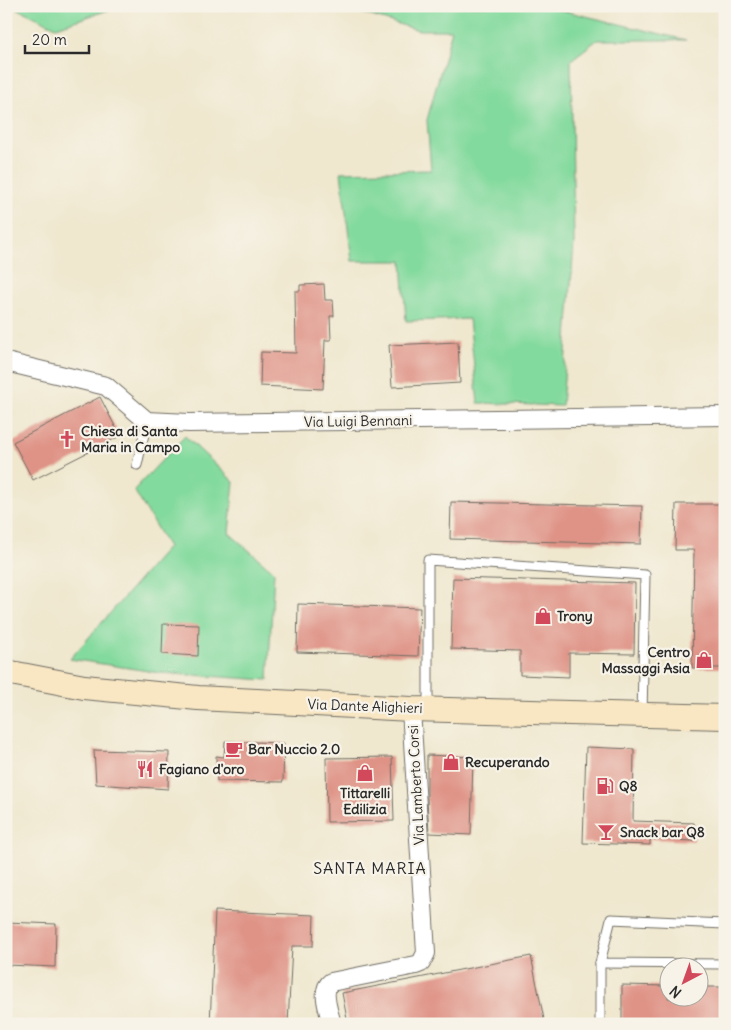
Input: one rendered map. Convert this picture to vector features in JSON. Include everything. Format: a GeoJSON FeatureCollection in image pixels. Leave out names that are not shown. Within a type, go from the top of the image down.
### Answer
{"type":"FeatureCollection","features":[{"type":"Feature","properties":{"kind":"main road","name":"Via Dante Alighieri"},"geometry":{"type":"LineString","coordinates":[[6,672],[84,687],[198,698],[419,708],[725,717]]}},
{"type":"Feature","properties":{"kind":"street"},"geometry":{"type":"LineString","coordinates":[[6,362],[106,386],[147,421]]}},
{"type":"Feature","properties":{"kind":"street","name":"Via Luigi Bennani"},"geometry":{"type":"LineString","coordinates":[[147,421],[189,423],[725,416]]}},
{"type":"Feature","properties":{"kind":"street","name":"Via Lamberto Corsi"},"geometry":{"type":"LineString","coordinates":[[332,1024],[326,991],[327,985],[331,982],[416,966],[426,953],[419,708]]}},
{"type":"Feature","properties":{"kind":"lane"},"geometry":{"type":"LineString","coordinates":[[137,466],[147,421]]}},
{"type":"Feature","properties":{"kind":"lane"},"geometry":{"type":"LineString","coordinates":[[419,708],[428,560],[645,575],[642,715]]}},
{"type":"Feature","properties":{"kind":"lane"},"geometry":{"type":"LineString","coordinates":[[600,1024],[600,963],[611,919],[725,924]]}},
{"type":"Feature","properties":{"kind":"lane"},"geometry":{"type":"LineString","coordinates":[[600,963],[725,964]]}},
{"type":"Feature","properties":{"kind":"green space"},"geometry":{"type":"Polygon","coordinates":[[[12,6],[121,6],[56,27],[12,6]]]}},
{"type":"Feature","properties":{"kind":"green space"},"geometry":{"type":"Polygon","coordinates":[[[339,6],[544,6],[686,40],[597,40],[571,60],[574,243],[562,406],[478,403],[469,319],[406,321],[402,261],[352,261],[341,172],[431,170],[427,120],[452,30],[418,30],[339,6]]]}},
{"type":"Feature","properties":{"kind":"green space"},"geometry":{"type":"Polygon","coordinates":[[[185,436],[234,482],[229,533],[274,572],[268,680],[161,673],[70,659],[168,547],[134,490],[185,436]]]}},
{"type":"Feature","properties":{"kind":"building"},"geometry":{"type":"Polygon","coordinates":[[[324,284],[325,300],[333,300],[334,316],[330,316],[331,340],[325,340],[323,389],[260,386],[261,352],[296,353],[295,291],[300,291],[300,285],[324,284]]]}},
{"type":"Feature","properties":{"kind":"building"},"geometry":{"type":"Polygon","coordinates":[[[458,342],[460,383],[392,387],[389,345],[458,342]]]}},
{"type":"Feature","properties":{"kind":"building","name":"Chiesa di Santa Maria in Campo"},"geometry":{"type":"Polygon","coordinates":[[[100,397],[120,436],[33,480],[13,442],[100,397]]]}},
{"type":"Feature","properties":{"kind":"building"},"geometry":{"type":"Polygon","coordinates":[[[451,502],[642,506],[641,544],[450,539],[451,502]]]}},
{"type":"Feature","properties":{"kind":"building"},"geometry":{"type":"Polygon","coordinates":[[[676,504],[725,504],[725,668],[692,668],[694,550],[675,550],[676,504]]]}},
{"type":"Feature","properties":{"kind":"building","name":"Trony"},"geometry":{"type":"Polygon","coordinates":[[[453,578],[635,583],[634,654],[569,653],[569,677],[520,675],[520,651],[451,649],[453,578]]]}},
{"type":"Feature","properties":{"kind":"building"},"geometry":{"type":"Polygon","coordinates":[[[298,604],[420,608],[418,656],[297,652],[298,604]]]}},
{"type":"Feature","properties":{"kind":"building"},"geometry":{"type":"Polygon","coordinates":[[[163,624],[199,625],[198,656],[162,654],[163,624]]]}},
{"type":"Feature","properties":{"kind":"building"},"geometry":{"type":"Polygon","coordinates":[[[225,741],[284,743],[283,782],[217,781],[216,756],[224,757],[225,741]]]}},
{"type":"Feature","properties":{"kind":"building"},"geometry":{"type":"Polygon","coordinates":[[[586,747],[634,749],[633,821],[694,823],[694,841],[650,839],[650,845],[583,843],[586,747]]]}},
{"type":"Feature","properties":{"kind":"building"},"geometry":{"type":"Polygon","coordinates":[[[94,750],[169,752],[168,789],[96,784],[94,750]]]}},
{"type":"Feature","properties":{"kind":"building"},"geometry":{"type":"Polygon","coordinates":[[[427,755],[473,757],[471,835],[429,833],[427,755]]]}},
{"type":"Feature","properties":{"kind":"building"},"geometry":{"type":"Polygon","coordinates":[[[392,757],[394,821],[327,822],[326,758],[392,757]]]}},
{"type":"Feature","properties":{"kind":"building"},"geometry":{"type":"Polygon","coordinates":[[[215,911],[314,915],[313,946],[292,946],[288,1024],[210,1024],[215,911]]]}},
{"type":"Feature","properties":{"kind":"building"},"geometry":{"type":"Polygon","coordinates":[[[6,922],[56,924],[55,967],[6,965],[6,922]]]}},
{"type":"Feature","properties":{"kind":"building"},"geometry":{"type":"Polygon","coordinates":[[[531,956],[545,1024],[348,1024],[342,993],[531,956]]]}},
{"type":"Feature","properties":{"kind":"building"},"geometry":{"type":"Polygon","coordinates":[[[622,985],[658,986],[658,1008],[708,1008],[708,987],[725,987],[725,1024],[622,1024],[622,985]]]}},
{"type":"Feature","properties":{"kind":"place","name":"Chiesa di Santa Maria in Campo"},"geometry":{"type":"Point","coordinates":[67,439]}},
{"type":"Feature","properties":{"kind":"place","name":"Trony"},"geometry":{"type":"Point","coordinates":[543,616]}},
{"type":"Feature","properties":{"kind":"place","name":"Centro Massaggi Asia"},"geometry":{"type":"Point","coordinates":[704,660]}},
{"type":"Feature","properties":{"kind":"place","name":"Bar Nuccio 2.0"},"geometry":{"type":"Point","coordinates":[234,749]}},
{"type":"Feature","properties":{"kind":"place","name":"Recuperando"},"geometry":{"type":"Point","coordinates":[451,762]}},
{"type":"Feature","properties":{"kind":"place","name":"Fagiano d'oro"},"geometry":{"type":"Point","coordinates":[145,769]}},
{"type":"Feature","properties":{"kind":"place","name":"Tittarelli Edilizia"},"geometry":{"type":"Point","coordinates":[365,773]}},
{"type":"Feature","properties":{"kind":"place","name":"Q8"},"geometry":{"type":"Point","coordinates":[605,786]}},
{"type":"Feature","properties":{"kind":"place","name":"Snack bar Q8"},"geometry":{"type":"Point","coordinates":[606,832]}},
{"type":"Feature","properties":{"kind":"district","name":"SANTA MARIA"},"geometry":{"type":"Point","coordinates":[370,868]}}]}
